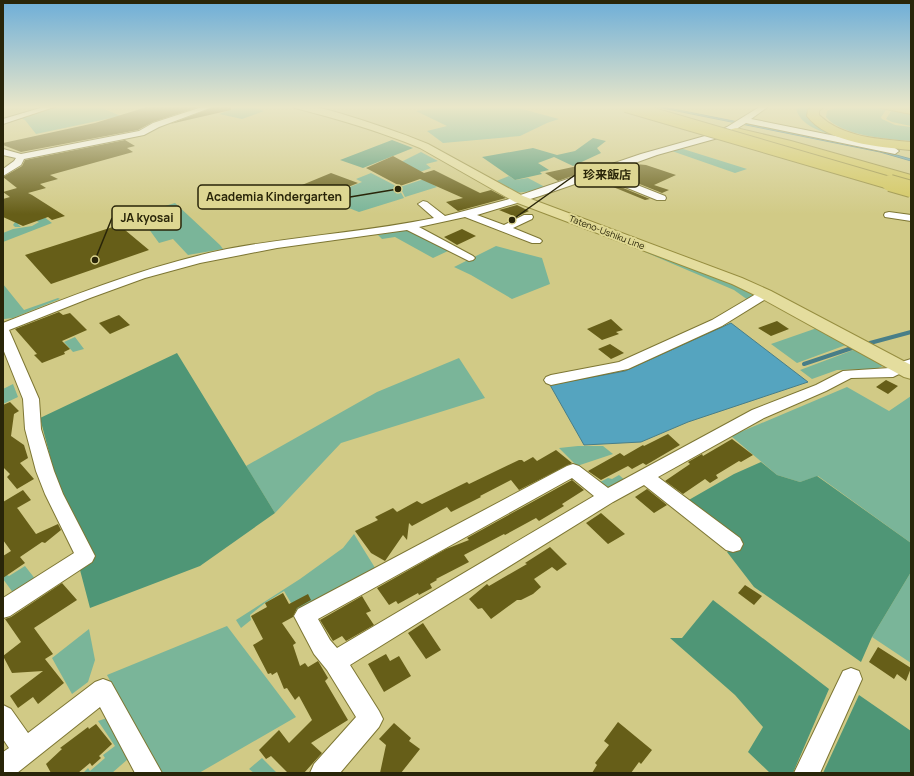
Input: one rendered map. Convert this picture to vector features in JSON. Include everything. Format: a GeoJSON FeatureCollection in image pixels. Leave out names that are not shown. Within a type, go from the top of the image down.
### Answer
{"type":"FeatureCollection","features":[{"type":"Feature","properties":{"kind":"highway"},"geometry":{"type":"LineString","coordinates":[[750,142],[911,189]]}},
{"type":"Feature","properties":{"kind":"highway"},"geometry":{"type":"LineString","coordinates":[[782,142],[911,179]]}},
{"type":"Feature","properties":{"kind":"highway"},"geometry":{"type":"LineString","coordinates":[[790,142],[911,183]]}},
{"type":"Feature","properties":{"kind":"highway"},"geometry":{"type":"LineString","coordinates":[[896,142],[911,144]]}},
{"type":"Feature","properties":{"kind":"main road","name":"Tateno-Ushiku Line"},"geometry":{"type":"LineString","coordinates":[[414,142],[424,146],[519,199],[765,294],[907,368]]}},
{"type":"Feature","properties":{"kind":"street"},"geometry":{"type":"LineString","coordinates":[[3,152],[21,157],[95,142]]}},
{"type":"Feature","properties":{"kind":"street"},"geometry":{"type":"LineString","coordinates":[[3,328],[110,286],[197,260],[275,245],[442,220],[519,199],[599,173],[647,155],[691,142]]}},
{"type":"Feature","properties":{"kind":"street"},"geometry":{"type":"LineString","coordinates":[[842,142],[895,151]]}},
{"type":"Feature","properties":{"kind":"street"},"geometry":{"type":"LineString","coordinates":[[3,173],[18,163],[21,157]]}},
{"type":"Feature","properties":{"kind":"street"},"geometry":{"type":"LineString","coordinates":[[599,173],[661,198]]}},
{"type":"Feature","properties":{"kind":"street"},"geometry":{"type":"LineString","coordinates":[[423,204],[442,220]]}},
{"type":"Feature","properties":{"kind":"street"},"geometry":{"type":"LineString","coordinates":[[466,214],[536,242]]}},
{"type":"Feature","properties":{"kind":"street"},"geometry":{"type":"LineString","coordinates":[[889,215],[911,218]]}},
{"type":"Feature","properties":{"kind":"street"},"geometry":{"type":"LineString","coordinates":[[504,229],[528,218]]}},
{"type":"Feature","properties":{"kind":"street"},"geometry":{"type":"LineString","coordinates":[[408,226],[469,258]]}},
{"type":"Feature","properties":{"kind":"street"},"geometry":{"type":"LineString","coordinates":[[551,380],[623,366],[716,323],[765,294]]}},
{"type":"Feature","properties":{"kind":"street"},"geometry":{"type":"LineString","coordinates":[[3,332],[31,399],[32,428],[45,471],[54,494],[84,556],[3,609]]}},
{"type":"Feature","properties":{"kind":"street"},"geometry":{"type":"LineString","coordinates":[[335,662],[607,497],[758,414],[821,388],[848,374],[893,372],[907,368]]}},
{"type":"Feature","properties":{"kind":"street"},"geometry":{"type":"LineString","coordinates":[[323,773],[371,719],[335,662],[322,647],[305,616],[573,470],[607,497]]}},
{"type":"Feature","properties":{"kind":"street"},"geometry":{"type":"LineString","coordinates":[[644,476],[733,544]]}},
{"type":"Feature","properties":{"kind":"street"},"geometry":{"type":"LineString","coordinates":[[807,773],[851,679]]}},
{"type":"Feature","properties":{"kind":"street"},"geometry":{"type":"LineString","coordinates":[[3,768],[103,690],[149,773]]}},
{"type":"Feature","properties":{"kind":"street"},"geometry":{"type":"LineString","coordinates":[[3,717],[25,751]]}},
{"type":"Feature","properties":{"kind":"green space"},"geometry":{"type":"Polygon","coordinates":[[[386,142],[398,142],[413,148],[363,168],[340,160],[386,142]]]}},
{"type":"Feature","properties":{"kind":"green space"},"geometry":{"type":"Polygon","coordinates":[[[587,142],[604,142],[597,148],[601,153],[573,166],[554,157],[538,163],[549,170],[540,172],[542,174],[515,180],[482,157],[533,148],[557,155],[575,151],[587,142]]]}},
{"type":"Feature","properties":{"kind":"green space"},"geometry":{"type":"Polygon","coordinates":[[[680,148],[747,169],[735,173],[669,150],[680,148]]]}},
{"type":"Feature","properties":{"kind":"green space"},"geometry":{"type":"Polygon","coordinates":[[[421,152],[438,161],[426,164],[431,168],[403,178],[387,169],[421,152]]]}},
{"type":"Feature","properties":{"kind":"green space"},"geometry":{"type":"Polygon","coordinates":[[[371,173],[398,187],[404,198],[359,212],[323,198],[362,182],[356,179],[371,173]]]}},
{"type":"Feature","properties":{"kind":"green space"},"geometry":{"type":"Polygon","coordinates":[[[509,176],[515,180],[528,178],[545,187],[524,192],[514,192],[494,182],[509,176]]]}},
{"type":"Feature","properties":{"kind":"green space"},"geometry":{"type":"Polygon","coordinates":[[[424,179],[437,187],[405,197],[400,187],[424,179]]]}},
{"type":"Feature","properties":{"kind":"green space"},"geometry":{"type":"Polygon","coordinates":[[[175,203],[223,249],[188,255],[173,239],[159,243],[138,214],[175,203]]]}},
{"type":"Feature","properties":{"kind":"green space"},"geometry":{"type":"Polygon","coordinates":[[[39,213],[52,223],[3,242],[3,233],[13,229],[32,226],[39,222],[31,219],[18,224],[21,227],[15,227],[13,225],[15,222],[39,213]]]}},
{"type":"Feature","properties":{"kind":"green space"},"geometry":{"type":"Polygon","coordinates":[[[409,229],[448,251],[433,258],[395,237],[382,239],[378,235],[409,229]]]}},
{"type":"Feature","properties":{"kind":"green space"},"geometry":{"type":"Polygon","coordinates":[[[496,246],[542,258],[550,284],[512,299],[471,275],[454,267],[496,246]]]}},
{"type":"Feature","properties":{"kind":"green space"},"geometry":{"type":"Polygon","coordinates":[[[649,251],[736,284],[759,295],[748,300],[734,290],[645,252],[649,251]]]}},
{"type":"Feature","properties":{"kind":"green space"},"geometry":{"type":"Polygon","coordinates":[[[3,284],[24,310],[58,298],[60,299],[13,318],[4,319],[3,284]]]}},
{"type":"Feature","properties":{"kind":"green space"},"geometry":{"type":"Polygon","coordinates":[[[817,328],[846,345],[797,363],[771,344],[817,328]]]}},
{"type":"Feature","properties":{"kind":"green space"},"geometry":{"type":"Polygon","coordinates":[[[75,337],[84,349],[73,352],[64,342],[75,337]]]}},
{"type":"Feature","properties":{"kind":"green space"},"geometry":{"type":"Polygon","coordinates":[[[856,349],[883,366],[876,369],[837,370],[812,379],[800,370],[856,349]]]}},
{"type":"Feature","properties":{"kind":"green space"},"geometry":{"type":"Polygon","coordinates":[[[177,353],[275,513],[200,566],[90,608],[40,418],[177,353]]]}},
{"type":"Feature","properties":{"kind":"green space"},"geometry":{"type":"Polygon","coordinates":[[[459,358],[485,398],[341,443],[275,513],[246,466],[377,392],[459,358]]]}},
{"type":"Feature","properties":{"kind":"green space"},"geometry":{"type":"Polygon","coordinates":[[[13,384],[18,397],[3,404],[3,389],[13,384]]]}},
{"type":"Feature","properties":{"kind":"green space"},"geometry":{"type":"Polygon","coordinates":[[[847,387],[889,411],[911,396],[911,543],[818,476],[800,482],[777,475],[731,436],[847,387]]]}},
{"type":"Feature","properties":{"kind":"green space"},"geometry":{"type":"Polygon","coordinates":[[[603,446],[613,454],[577,466],[559,448],[603,446]]]}},
{"type":"Feature","properties":{"kind":"green space"},"geometry":{"type":"Polygon","coordinates":[[[761,462],[777,475],[800,482],[817,476],[911,543],[911,572],[872,637],[861,662],[754,587],[727,552],[737,543],[687,501],[734,474],[761,462]]]}},
{"type":"Feature","properties":{"kind":"green space"},"geometry":{"type":"Polygon","coordinates":[[[619,475],[626,481],[611,489],[604,488],[600,482],[608,478],[612,479],[619,475]]]}},
{"type":"Feature","properties":{"kind":"green space"},"geometry":{"type":"Polygon","coordinates":[[[354,534],[377,571],[298,615],[284,591],[250,615],[251,620],[241,628],[236,620],[300,579],[343,548],[354,534]]]}},
{"type":"Feature","properties":{"kind":"green space"},"geometry":{"type":"Polygon","coordinates":[[[25,566],[36,580],[14,594],[3,579],[3,575],[5,574],[9,576],[25,566]]]}},
{"type":"Feature","properties":{"kind":"green space"},"geometry":{"type":"Polygon","coordinates":[[[911,572],[911,663],[872,637],[911,572]]]}},
{"type":"Feature","properties":{"kind":"green space"},"geometry":{"type":"Polygon","coordinates":[[[713,600],[829,689],[793,773],[770,773],[748,752],[763,727],[735,695],[670,638],[682,638],[713,600]]]}},
{"type":"Feature","properties":{"kind":"green space"},"geometry":{"type":"Polygon","coordinates":[[[227,626],[296,717],[199,773],[159,773],[107,675],[227,626]]]}},
{"type":"Feature","properties":{"kind":"green space"},"geometry":{"type":"Polygon","coordinates":[[[89,629],[95,660],[88,682],[72,694],[52,658],[89,629]]]}},
{"type":"Feature","properties":{"kind":"green space"},"geometry":{"type":"Polygon","coordinates":[[[859,695],[911,731],[911,773],[823,773],[859,695]]]}},
{"type":"Feature","properties":{"kind":"green space"},"geometry":{"type":"Polygon","coordinates":[[[110,717],[128,759],[112,773],[83,773],[88,768],[90,771],[105,758],[103,755],[115,746],[98,721],[110,717]]]}},
{"type":"Feature","properties":{"kind":"green space"},"geometry":{"type":"Polygon","coordinates":[[[262,758],[277,773],[254,773],[249,769],[262,758]]]}},
{"type":"Feature","properties":{"kind":"water"},"geometry":{"type":"Polygon","coordinates":[[[831,142],[882,151],[911,159],[911,161],[880,152],[831,142]]]}},
{"type":"Feature","properties":{"kind":"water"},"geometry":{"type":"Polygon","coordinates":[[[731,323],[808,382],[688,422],[641,442],[584,445],[550,385],[625,371],[731,323]]]}},
{"type":"Feature","properties":{"kind":"building"},"geometry":{"type":"Polygon","coordinates":[[[73,142],[21,152],[3,145],[3,143],[73,142]]]}},
{"type":"Feature","properties":{"kind":"building"},"geometry":{"type":"Polygon","coordinates":[[[114,142],[129,142],[135,146],[127,148],[133,152],[50,175],[58,179],[40,184],[46,188],[28,193],[65,216],[52,220],[48,217],[23,226],[3,217],[3,199],[10,197],[3,192],[17,188],[3,177],[22,166],[25,160],[114,142]]]}},
{"type":"Feature","properties":{"kind":"building"},"geometry":{"type":"Polygon","coordinates":[[[393,156],[424,173],[434,170],[480,193],[491,190],[506,198],[458,211],[446,202],[463,198],[420,179],[400,186],[366,168],[393,156]]]}},
{"type":"Feature","properties":{"kind":"building"},"geometry":{"type":"Polygon","coordinates":[[[587,164],[589,170],[558,181],[545,173],[587,164]]]}},
{"type":"Feature","properties":{"kind":"building"},"geometry":{"type":"Polygon","coordinates":[[[636,164],[646,165],[676,175],[654,185],[669,190],[662,193],[612,173],[636,164]]]}},
{"type":"Feature","properties":{"kind":"building"},"geometry":{"type":"Polygon","coordinates":[[[331,173],[358,183],[328,195],[302,185],[331,173]]]}},
{"type":"Feature","properties":{"kind":"building"},"geometry":{"type":"Polygon","coordinates":[[[599,178],[650,199],[645,200],[596,180],[599,178]]]}},
{"type":"Feature","properties":{"kind":"building"},"geometry":{"type":"Polygon","coordinates":[[[517,205],[529,211],[516,217],[499,210],[517,205]]]}},
{"type":"Feature","properties":{"kind":"building"},"geometry":{"type":"Polygon","coordinates":[[[119,225],[149,250],[51,284],[25,255],[119,225]]]}},
{"type":"Feature","properties":{"kind":"building"},"geometry":{"type":"Polygon","coordinates":[[[462,229],[476,236],[457,245],[444,237],[462,229]]]}},
{"type":"Feature","properties":{"kind":"building"},"geometry":{"type":"Polygon","coordinates":[[[59,312],[63,315],[70,313],[87,330],[62,341],[70,349],[64,352],[65,354],[42,363],[34,355],[37,354],[15,329],[59,312]]]}},
{"type":"Feature","properties":{"kind":"building"},"geometry":{"type":"Polygon","coordinates":[[[119,315],[130,325],[110,334],[99,323],[119,315]]]}},
{"type":"Feature","properties":{"kind":"building"},"geometry":{"type":"Polygon","coordinates":[[[611,319],[623,330],[616,332],[619,334],[602,340],[587,329],[611,319]]]}},
{"type":"Feature","properties":{"kind":"building"},"geometry":{"type":"Polygon","coordinates":[[[777,321],[789,329],[771,336],[758,328],[777,321]]]}},
{"type":"Feature","properties":{"kind":"building"},"geometry":{"type":"Polygon","coordinates":[[[610,344],[624,353],[611,359],[598,349],[610,344]]]}},
{"type":"Feature","properties":{"kind":"building"},"geometry":{"type":"Polygon","coordinates":[[[886,380],[898,386],[888,394],[876,387],[886,380]]]}},
{"type":"Feature","properties":{"kind":"building"},"geometry":{"type":"Polygon","coordinates":[[[10,402],[19,411],[14,414],[11,436],[24,445],[28,458],[20,463],[34,479],[17,489],[7,477],[10,474],[3,467],[3,405],[10,402]]]}},
{"type":"Feature","properties":{"kind":"building"},"geometry":{"type":"Polygon","coordinates":[[[668,434],[680,445],[646,465],[643,463],[632,469],[628,466],[601,480],[588,471],[620,453],[624,456],[643,445],[644,446],[668,434]]]}},
{"type":"Feature","properties":{"kind":"building"},"geometry":{"type":"Polygon","coordinates":[[[732,439],[753,455],[741,462],[739,461],[716,475],[718,478],[710,483],[705,479],[683,494],[665,481],[690,464],[688,462],[702,454],[703,456],[732,439]]]}},
{"type":"Feature","properties":{"kind":"building"},"geometry":{"type":"Polygon","coordinates":[[[556,450],[572,463],[519,490],[511,480],[451,512],[447,507],[412,526],[409,523],[407,540],[403,535],[385,561],[371,553],[355,531],[378,520],[375,517],[393,508],[397,512],[417,501],[422,504],[467,482],[469,484],[519,460],[524,462],[533,457],[537,461],[556,450]]]}},
{"type":"Feature","properties":{"kind":"building"},"geometry":{"type":"Polygon","coordinates":[[[572,480],[584,490],[562,504],[564,506],[539,521],[536,518],[464,555],[469,562],[436,579],[437,580],[430,584],[432,588],[419,595],[418,593],[398,604],[396,601],[389,605],[377,588],[446,549],[469,540],[467,538],[572,480]]]}},
{"type":"Feature","properties":{"kind":"building"},"geometry":{"type":"Polygon","coordinates":[[[647,489],[667,505],[654,513],[635,497],[647,489]]]}},
{"type":"Feature","properties":{"kind":"building"},"geometry":{"type":"Polygon","coordinates":[[[23,490],[31,500],[17,508],[36,534],[58,524],[61,530],[45,543],[42,542],[20,557],[25,563],[3,578],[3,556],[11,551],[3,540],[3,502],[23,490]]]}},
{"type":"Feature","properties":{"kind":"building"},"geometry":{"type":"Polygon","coordinates":[[[601,513],[625,534],[608,544],[586,523],[601,513]]]}},
{"type":"Feature","properties":{"kind":"building"},"geometry":{"type":"Polygon","coordinates":[[[550,547],[567,564],[557,571],[552,567],[534,579],[541,587],[533,594],[521,600],[517,600],[491,619],[482,608],[478,609],[469,599],[487,584],[489,586],[527,564],[525,563],[550,547]]]}},
{"type":"Feature","properties":{"kind":"building"},"geometry":{"type":"Polygon","coordinates":[[[62,583],[77,600],[34,628],[53,654],[45,659],[64,683],[38,704],[33,697],[18,708],[10,696],[43,671],[12,673],[3,656],[21,642],[5,619],[11,617],[62,583]]]}},
{"type":"Feature","properties":{"kind":"building"},"geometry":{"type":"Polygon","coordinates":[[[745,585],[762,596],[754,605],[738,593],[745,585]]]}},
{"type":"Feature","properties":{"kind":"building"},"geometry":{"type":"Polygon","coordinates":[[[283,593],[289,604],[308,594],[311,600],[297,608],[293,617],[282,623],[296,643],[293,645],[300,666],[305,663],[308,667],[318,661],[328,678],[325,681],[348,720],[311,743],[322,753],[304,773],[288,773],[271,756],[266,759],[259,750],[279,730],[289,743],[312,720],[299,696],[295,700],[287,688],[284,689],[277,672],[272,675],[271,673],[268,674],[253,645],[263,639],[251,616],[267,607],[265,603],[283,593]]]}},
{"type":"Feature","properties":{"kind":"building"},"geometry":{"type":"Polygon","coordinates":[[[362,596],[371,611],[366,613],[374,625],[346,641],[342,636],[333,641],[320,620],[362,596]]]}},
{"type":"Feature","properties":{"kind":"building"},"geometry":{"type":"Polygon","coordinates":[[[423,623],[441,650],[426,659],[408,633],[423,623]]]}},
{"type":"Feature","properties":{"kind":"building"},"geometry":{"type":"Polygon","coordinates":[[[878,647],[911,668],[906,681],[897,674],[894,679],[869,662],[878,647]]]}},
{"type":"Feature","properties":{"kind":"building"},"geometry":{"type":"Polygon","coordinates":[[[386,654],[390,661],[399,656],[411,676],[384,692],[368,664],[386,654]]]}},
{"type":"Feature","properties":{"kind":"building"},"geometry":{"type":"Polygon","coordinates":[[[618,722],[652,750],[641,764],[639,762],[631,773],[592,773],[597,765],[595,763],[609,745],[604,741],[618,722]]]}},
{"type":"Feature","properties":{"kind":"building"},"geometry":{"type":"Polygon","coordinates":[[[394,723],[411,738],[409,741],[420,749],[401,773],[380,773],[386,745],[379,739],[394,723]]]}},
{"type":"Feature","properties":{"kind":"building"},"geometry":{"type":"Polygon","coordinates":[[[96,724],[112,744],[99,756],[101,758],[92,766],[90,763],[78,773],[51,773],[46,764],[62,749],[60,748],[88,727],[89,729],[96,724]]]}},
{"type":"Feature","properties":{"kind":"waterway"},"geometry":{"type":"LineString","coordinates":[[870,343],[911,332]]}},
{"type":"Feature","properties":{"kind":"waterway"},"geometry":{"type":"LineString","coordinates":[[804,364],[852,348]]}},
{"type":"Feature","properties":{"kind":"place","name":"Academia Kindergarten"},"geometry":{"type":"Point","coordinates":[398,189]}},
{"type":"Feature","properties":{"kind":"place","name":"珍来飯店"},"geometry":{"type":"Point","coordinates":[512,220]}},
{"type":"Feature","properties":{"kind":"place","name":"JA kyosai"},"geometry":{"type":"Point","coordinates":[95,260]}}]}
